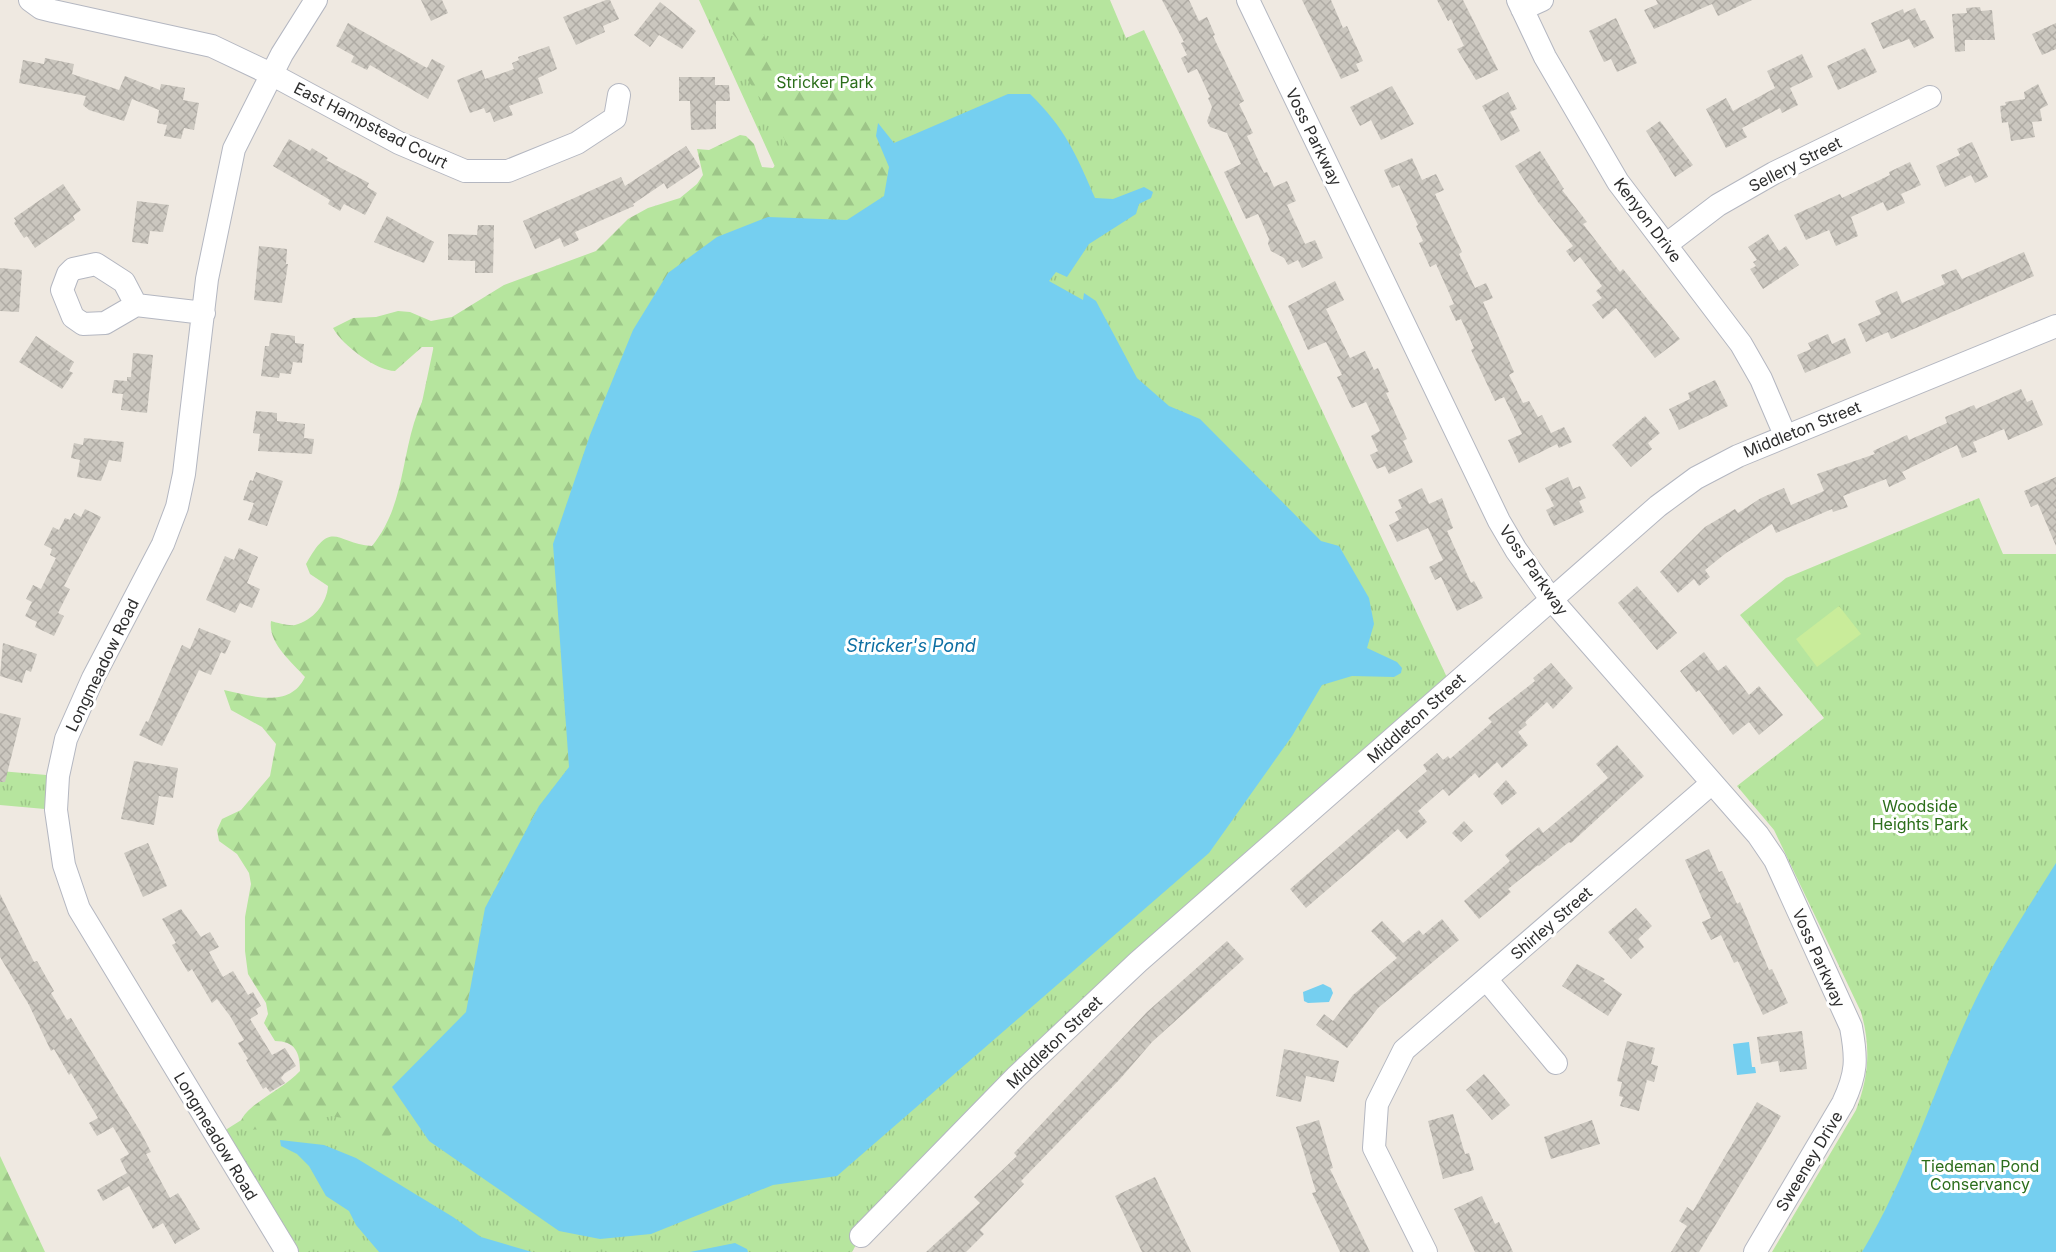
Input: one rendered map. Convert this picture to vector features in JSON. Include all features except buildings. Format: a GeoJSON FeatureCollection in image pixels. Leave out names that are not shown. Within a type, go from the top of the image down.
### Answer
{"type":"FeatureCollection","features":[{"type":"Feature","properties":{"kind":"street","name":"East Hampstead Court"},"geometry":{"type":"LineString","coordinates":[[30,0],[41,8],[212,46],[273,75],[399,142],[465,171],[508,171],[577,143],[615,118],[619,95]]}},
{"type":"Feature","properties":{"kind":"street","name":"Longmeadow Road"},"geometry":{"type":"LineString","coordinates":[[287,1252],[89,927],[71,887],[58,839],[56,796],[66,739],[93,678],[163,544],[177,507],[184,474],[207,279],[234,149],[282,54],[316,0]]}},
{"type":"Feature","properties":{"kind":"street","name":"Voss Parkway"},"geometry":{"type":"LineString","coordinates":[[1248,0],[1499,521],[1516,550],[1551,599],[1758,835],[1775,860],[1851,1027],[1856,1067]]}},
{"type":"Feature","properties":{"kind":"street","name":"Kenyon Drive"},"geometry":{"type":"LineString","coordinates":[[1527,3],[1545,57],[1618,182],[1741,344],[1761,379],[1785,435]]}},
{"type":"Feature","properties":{"kind":"street","name":"Sellery Street"},"geometry":{"type":"LineString","coordinates":[[1667,244],[1718,205],[1774,173],[1930,97]]}},
{"type":"Feature","properties":{"kind":"street"},"geometry":{"type":"LineString","coordinates":[[136,305],[204,313]]}},
{"type":"Feature","properties":{"kind":"street","name":"Middleton Street"},"geometry":{"type":"LineString","coordinates":[[861,1236],[1017,1076],[1138,962],[1406,730],[1658,506],[1696,478],[1785,435],[2054,334]]}},
{"type":"Feature","properties":{"kind":"street","name":"Shirley Street"},"geometry":{"type":"LineString","coordinates":[[1426,1252],[1374,1148],[1377,1104],[1404,1050],[1712,783]]}},
{"type":"Feature","properties":{"kind":"street"},"geometry":{"type":"LineString","coordinates":[[1486,979],[1556,1063]]}},
{"type":"Feature","properties":{"kind":"street","name":"Sweeney Drive"},"geometry":{"type":"LineString","coordinates":[[1755,1252],[1843,1103],[1854,1079],[1856,1067]]}},
{"type":"Feature","properties":{"kind":"green space","name":"Stricker's Pond"},"geometry":{"type":"Polygon","coordinates":[[[699,0],[1110,0],[1126,38],[1144,30],[1451,686],[1138,962],[861,1236],[852,1252],[287,1252],[216,1136],[325,1067],[358,707],[438,326],[782,182],[699,0]]]}},
{"type":"Feature","properties":{"kind":"green space"},"geometry":{"type":"Polygon","coordinates":[[[708,0],[750,0],[772,52],[789,76],[799,85],[819,91],[847,87],[878,123],[876,136],[889,167],[884,196],[847,220],[768,217],[633,330],[590,435],[553,544],[569,767],[539,806],[485,908],[466,1012],[393,1087],[396,1122],[392,1134],[382,1141],[376,1140],[368,1132],[343,1118],[330,1116],[319,1120],[245,1131],[241,1121],[245,1115],[258,1102],[293,1078],[300,1071],[300,1064],[292,1045],[275,1041],[264,1023],[268,1014],[266,1003],[248,974],[245,951],[245,917],[251,884],[249,873],[237,854],[219,841],[217,830],[222,819],[241,810],[270,776],[276,744],[262,727],[231,710],[224,690],[258,697],[280,697],[298,687],[305,677],[277,644],[273,637],[271,621],[286,625],[302,623],[322,605],[328,586],[310,574],[306,564],[322,541],[335,537],[372,546],[382,532],[395,502],[414,423],[433,374],[437,357],[433,347],[422,347],[395,371],[388,370],[361,356],[344,342],[333,328],[353,318],[376,317],[398,311],[410,312],[431,321],[452,317],[504,285],[596,251],[628,219],[648,208],[680,198],[697,184],[703,175],[697,149],[709,150],[740,135],[746,136],[754,144],[762,167],[773,168],[784,154],[786,142],[767,108],[738,66],[735,54],[737,39],[722,21],[716,20],[708,0]]]}},
{"type":"Feature","properties":{"kind":"green space","name":"Woodside Heights Park"},"geometry":{"type":"Polygon","coordinates":[[[1979,498],[2003,554],[2056,554],[2056,1252],[1772,1252],[1856,1110],[1864,1085],[1867,1049],[1861,1012],[1774,830],[1737,786],[1824,718],[1740,615],[1786,578],[1979,498]]]}},
{"type":"Feature","properties":{"kind":"green space"},"geometry":{"type":"Polygon","coordinates":[[[1839,606],[1861,634],[1817,667],[1796,639],[1839,606]]]}},
{"type":"Feature","properties":{"kind":"green space"},"geometry":{"type":"Polygon","coordinates":[[[0,771],[58,776],[56,810],[0,805],[0,771]]]}},
{"type":"Feature","properties":{"kind":"green space"},"geometry":{"type":"Polygon","coordinates":[[[0,1156],[45,1252],[0,1252],[0,1156]]]}},
{"type":"Feature","properties":{"kind":"water","name":"Stricker's Pond"},"geometry":{"type":"Polygon","coordinates":[[[1008,94],[1030,94],[1042,106],[1061,130],[1095,198],[1113,199],[1144,187],[1153,192],[1151,198],[1139,204],[1136,214],[1089,244],[1067,277],[1056,272],[1049,281],[1083,300],[1084,293],[1096,301],[1137,378],[1169,406],[1200,419],[1321,541],[1339,546],[1369,598],[1374,624],[1367,648],[1397,662],[1402,668],[1401,673],[1394,677],[1352,676],[1322,685],[1292,736],[1209,853],[837,1176],[773,1185],[651,1234],[600,1239],[559,1231],[429,1141],[392,1087],[466,1012],[485,908],[539,806],[569,767],[553,544],[590,435],[633,330],[668,273],[717,237],[768,217],[847,220],[884,196],[889,167],[876,136],[878,123],[894,143],[1008,94]]]}},
{"type":"Feature","properties":{"kind":"water","name":"Tiedeman Pond Conservancy"},"geometry":{"type":"Polygon","coordinates":[[[2056,863],[2056,1252],[1862,1252],[1908,1160],[1975,1001],[2003,948],[2056,863]]]}},
{"type":"Feature","properties":{"kind":"water"},"geometry":{"type":"Polygon","coordinates":[[[1323,984],[1331,988],[1333,993],[1329,1002],[1308,1003],[1304,1001],[1303,992],[1323,984]]]}},
{"type":"Feature","properties":{"kind":"water"},"geometry":{"type":"Polygon","coordinates":[[[1749,1042],[1752,1067],[1755,1067],[1756,1073],[1737,1075],[1733,1044],[1749,1042]]]}},
{"type":"Feature","properties":{"kind":"water"},"geometry":{"type":"Polygon","coordinates":[[[280,1140],[324,1145],[356,1158],[453,1217],[481,1237],[532,1252],[379,1252],[356,1225],[349,1211],[326,1196],[309,1166],[297,1154],[281,1146],[280,1140]]]}},
{"type":"Feature","properties":{"kind":"water"},"geometry":{"type":"Polygon","coordinates":[[[735,1243],[747,1249],[748,1252],[690,1252],[735,1243]]]}},
{"type":"Feature","properties":{"kind":"park label","name":"Stricker Park"},"geometry":{"type":"Point","coordinates":[825,82]}}]}
